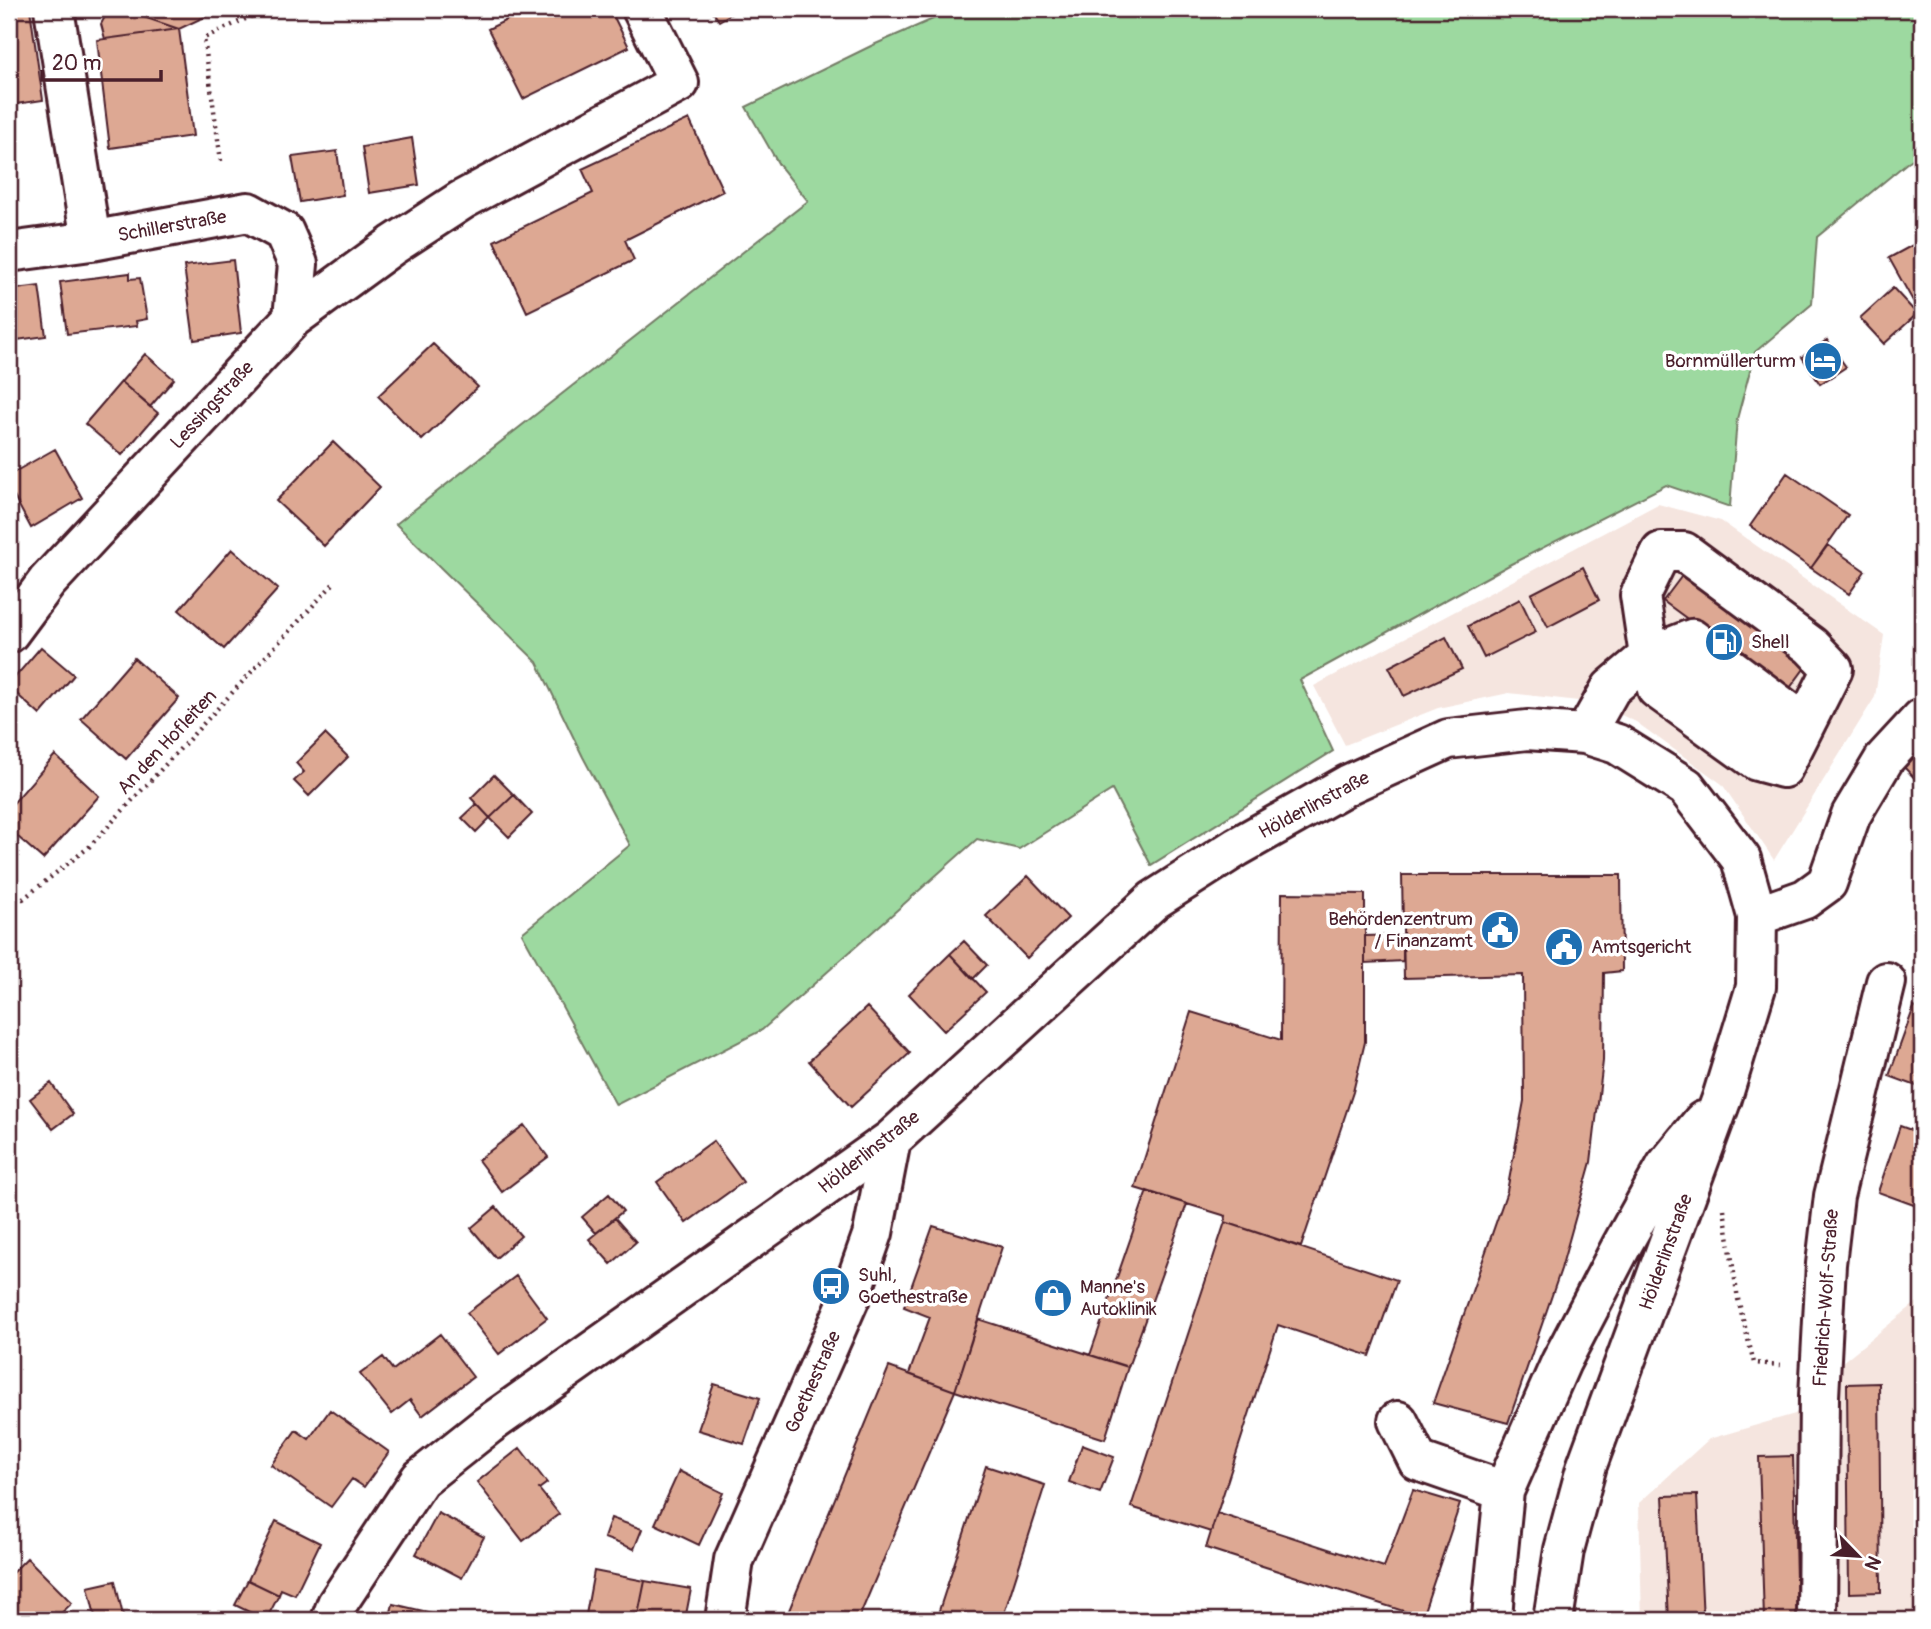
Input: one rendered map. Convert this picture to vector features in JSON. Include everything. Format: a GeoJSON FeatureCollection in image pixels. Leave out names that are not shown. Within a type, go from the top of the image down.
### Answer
{"type":"FeatureCollection","features":[{"type":"Feature","properties":{"kind":"street"},"geometry":{"type":"LineString","coordinates":[[54,9],[91,241]]}},
{"type":"Feature","properties":{"kind":"street","name":"Lessingstraße"},"geometry":{"type":"LineString","coordinates":[[9,633],[47,582],[293,318],[393,245],[462,200],[680,83],[642,9]]}},
{"type":"Feature","properties":{"kind":"street","name":"Schillerstraße"},"geometry":{"type":"LineString","coordinates":[[9,252],[91,241],[248,212],[284,232],[298,264],[293,318]]}},
{"type":"Feature","properties":{"kind":"street"},"geometry":{"type":"LineString","coordinates":[[1661,552],[1684,552],[1811,646],[1833,669],[1783,768],[1757,761],[1657,689],[1640,595],[1661,552]]}},
{"type":"Feature","properties":{"kind":"street"},"geometry":{"type":"LineString","coordinates":[[9,584],[47,582]]}},
{"type":"Feature","properties":{"kind":"street"},"geometry":{"type":"LineString","coordinates":[[1585,734],[1611,688],[1649,656],[1692,639],[1793,715],[1783,768]]}},
{"type":"Feature","properties":{"kind":"street"},"geometry":{"type":"LineString","coordinates":[[1757,916],[1805,899],[1827,883],[1851,815],[1885,758],[1922,718]]}},
{"type":"Feature","properties":{"kind":"street","name":"Hölderlinstraße"},"geometry":{"type":"LineString","coordinates":[[331,1620],[337,1604],[420,1479],[488,1425],[891,1140],[1154,900],[1237,847],[1349,784],[1448,739],[1527,730],[1585,734],[1617,744],[1686,787],[1741,859],[1757,916],[1756,988],[1722,1098],[1587,1465],[1564,1550],[1553,1620]]}},
{"type":"Feature","properties":{"kind":"street","name":"Friedrich-Wolf-Straße"},"geometry":{"type":"LineString","coordinates":[[1816,1620],[1819,1396],[1826,1264],[1834,1196],[1886,982]]}},
{"type":"Feature","properties":{"kind":"street"},"geometry":{"type":"LineString","coordinates":[[1492,1620],[1504,1491],[1561,1362],[1622,1245],[1666,1166],[1722,1098]]}},
{"type":"Feature","properties":{"kind":"street","name":"Goethestraße"},"geometry":{"type":"LineString","coordinates":[[725,1620],[734,1560],[851,1295],[873,1233],[891,1140]]}},
{"type":"Feature","properties":{"kind":"street"},"geometry":{"type":"LineString","coordinates":[[1398,1421],[1418,1461],[1504,1491]]}},
{"type":"Feature","properties":{"kind":"path"},"geometry":{"type":"LineString","coordinates":[[221,161],[204,38],[267,9]]}},
{"type":"Feature","properties":{"kind":"path","name":"An den Hofleiten"},"geometry":{"type":"LineString","coordinates":[[9,895],[23,899],[89,847],[334,583]]}},
{"type":"Feature","properties":{"kind":"path"},"geometry":{"type":"LineString","coordinates":[[1722,1201],[1738,1299],[1754,1363],[1798,1367],[1822,1349]]}},
{"type":"Feature","properties":{"kind":"shaded area"},"geometry":{"type":"Polygon","coordinates":[[[1658,504],[1721,521],[1884,635],[1875,697],[1774,860],[1722,784],[1636,722],[1596,703],[1509,693],[1438,708],[1345,745],[1314,686],[1658,504]]]}},
{"type":"Feature","properties":{"kind":"shaded area"},"geometry":{"type":"Polygon","coordinates":[[[1922,1298],[1922,1620],[1642,1620],[1639,1503],[1709,1439],[1795,1414],[1836,1367],[1922,1298]]]}},
{"type":"Feature","properties":{"kind":"green space"},"geometry":{"type":"Polygon","coordinates":[[[956,9],[1922,9],[1922,153],[1817,237],[1812,304],[1755,352],[1737,419],[1730,507],[1666,485],[1511,564],[1300,680],[1333,751],[1151,865],[1112,790],[1019,849],[977,839],[762,1030],[616,1105],[522,933],[630,845],[537,662],[396,524],[808,201],[779,165],[746,107],[871,46],[956,9]]]}},
{"type":"Feature","properties":{"kind":"building"},"geometry":{"type":"Polygon","coordinates":[[[9,9],[30,9],[43,100],[9,105],[9,9]]]}},
{"type":"Feature","properties":{"kind":"building"},"geometry":{"type":"Polygon","coordinates":[[[109,9],[120,9],[179,29],[105,39],[101,24],[109,9]]]}},
{"type":"Feature","properties":{"kind":"building"},"geometry":{"type":"Polygon","coordinates":[[[120,9],[221,9],[179,29],[120,9]]]}},
{"type":"Feature","properties":{"kind":"building"},"geometry":{"type":"Polygon","coordinates":[[[529,9],[610,9],[629,47],[523,99],[488,29],[529,9]]]}},
{"type":"Feature","properties":{"kind":"building"},"geometry":{"type":"Polygon","coordinates":[[[711,9],[739,9],[719,21],[711,9]]]}},
{"type":"Feature","properties":{"kind":"building"},"geometry":{"type":"Polygon","coordinates":[[[179,29],[193,136],[110,148],[97,40],[179,29]]]}},
{"type":"Feature","properties":{"kind":"building"},"geometry":{"type":"Polygon","coordinates":[[[689,119],[723,191],[625,240],[634,260],[527,312],[494,241],[593,193],[582,169],[689,119]]]}},
{"type":"Feature","properties":{"kind":"building"},"geometry":{"type":"Polygon","coordinates":[[[412,138],[419,185],[369,193],[362,147],[412,138]]]}},
{"type":"Feature","properties":{"kind":"building"},"geometry":{"type":"Polygon","coordinates":[[[337,151],[343,195],[300,202],[292,157],[337,151]]]}},
{"type":"Feature","properties":{"kind":"building"},"geometry":{"type":"Polygon","coordinates":[[[1922,240],[1922,308],[1918,310],[1889,258],[1922,240]]]}},
{"type":"Feature","properties":{"kind":"building"},"geometry":{"type":"Polygon","coordinates":[[[233,260],[241,333],[194,340],[184,266],[233,260]]]}},
{"type":"Feature","properties":{"kind":"building"},"geometry":{"type":"Polygon","coordinates":[[[130,273],[130,279],[140,278],[147,319],[136,321],[137,326],[67,334],[60,282],[130,273]]]}},
{"type":"Feature","properties":{"kind":"building"},"geometry":{"type":"Polygon","coordinates":[[[39,286],[46,336],[9,341],[9,290],[39,286]]]}},
{"type":"Feature","properties":{"kind":"building"},"geometry":{"type":"Polygon","coordinates":[[[1893,288],[1917,314],[1884,344],[1860,318],[1893,288]]]}},
{"type":"Feature","properties":{"kind":"building"},"geometry":{"type":"Polygon","coordinates":[[[1827,340],[1846,367],[1820,384],[1802,357],[1827,340]]]}},
{"type":"Feature","properties":{"kind":"building"},"geometry":{"type":"Polygon","coordinates":[[[433,344],[478,387],[422,440],[378,396],[433,344]]]}},
{"type":"Feature","properties":{"kind":"building"},"geometry":{"type":"Polygon","coordinates":[[[145,354],[174,379],[150,407],[121,382],[145,354]]]}},
{"type":"Feature","properties":{"kind":"building"},"geometry":{"type":"Polygon","coordinates":[[[121,382],[158,413],[122,455],[85,424],[121,382]]]}},
{"type":"Feature","properties":{"kind":"building"},"geometry":{"type":"Polygon","coordinates":[[[333,442],[380,487],[324,546],[276,501],[333,442]]]}},
{"type":"Feature","properties":{"kind":"building"},"geometry":{"type":"Polygon","coordinates":[[[55,449],[82,498],[31,528],[9,487],[9,475],[55,449]]]}},
{"type":"Feature","properties":{"kind":"building"},"geometry":{"type":"Polygon","coordinates":[[[1787,473],[1848,515],[1811,568],[1750,526],[1787,473]]]}},
{"type":"Feature","properties":{"kind":"building"},"geometry":{"type":"Polygon","coordinates":[[[1705,545],[1809,662],[1787,692],[1663,601],[1705,545]]]}},
{"type":"Feature","properties":{"kind":"building"},"geometry":{"type":"Polygon","coordinates":[[[1828,545],[1865,571],[1849,594],[1811,568],[1828,545]]]}},
{"type":"Feature","properties":{"kind":"building"},"geometry":{"type":"Polygon","coordinates":[[[232,549],[278,589],[224,649],[179,610],[232,549]]]}},
{"type":"Feature","properties":{"kind":"building"},"geometry":{"type":"Polygon","coordinates":[[[1583,567],[1599,600],[1548,627],[1531,594],[1583,567]]]}},
{"type":"Feature","properties":{"kind":"building"},"geometry":{"type":"Polygon","coordinates":[[[1520,599],[1536,632],[1484,658],[1468,626],[1520,599]]]}},
{"type":"Feature","properties":{"kind":"building"},"geometry":{"type":"Polygon","coordinates":[[[1446,637],[1462,669],[1404,696],[1389,667],[1446,637]]]}},
{"type":"Feature","properties":{"kind":"building"},"geometry":{"type":"Polygon","coordinates":[[[41,647],[74,675],[40,715],[9,687],[9,684],[41,647]]]}},
{"type":"Feature","properties":{"kind":"building"},"geometry":{"type":"Polygon","coordinates":[[[134,658],[179,698],[126,759],[81,719],[134,658]]]}},
{"type":"Feature","properties":{"kind":"building"},"geometry":{"type":"Polygon","coordinates":[[[325,734],[348,757],[309,796],[294,781],[304,772],[296,763],[325,734]]]}},
{"type":"Feature","properties":{"kind":"building"},"geometry":{"type":"Polygon","coordinates":[[[1922,744],[1922,786],[1901,764],[1922,744]]]}},
{"type":"Feature","properties":{"kind":"building"},"geometry":{"type":"Polygon","coordinates":[[[55,755],[99,796],[43,859],[9,829],[9,808],[55,755]]]}},
{"type":"Feature","properties":{"kind":"building"},"geometry":{"type":"Polygon","coordinates":[[[494,775],[514,795],[490,818],[471,798],[494,775]]]}},
{"type":"Feature","properties":{"kind":"building"},"geometry":{"type":"Polygon","coordinates":[[[514,795],[532,814],[509,837],[490,818],[514,795]]]}},
{"type":"Feature","properties":{"kind":"building"},"geometry":{"type":"Polygon","coordinates":[[[477,804],[490,818],[476,832],[462,818],[477,804]]]}},
{"type":"Feature","properties":{"kind":"building"},"geometry":{"type":"Polygon","coordinates":[[[1402,875],[1621,875],[1622,971],[1604,973],[1603,1061],[1591,1162],[1561,1269],[1508,1423],[1433,1403],[1507,1191],[1524,1101],[1523,975],[1404,978],[1402,875]]]}},
{"type":"Feature","properties":{"kind":"building"},"geometry":{"type":"Polygon","coordinates":[[[1028,876],[1068,918],[1027,958],[986,916],[1028,876]]]}},
{"type":"Feature","properties":{"kind":"building"},"geometry":{"type":"Polygon","coordinates":[[[1282,893],[1365,894],[1365,1042],[1353,1092],[1301,1247],[1225,1222],[1226,1216],[1135,1188],[1191,1012],[1281,1040],[1282,893]]]}},
{"type":"Feature","properties":{"kind":"building"},"geometry":{"type":"Polygon","coordinates":[[[1403,935],[1403,961],[1365,963],[1365,936],[1403,935]]]}},
{"type":"Feature","properties":{"kind":"building"},"geometry":{"type":"Polygon","coordinates":[[[964,941],[987,965],[973,979],[950,954],[964,941]]]}},
{"type":"Feature","properties":{"kind":"building"},"geometry":{"type":"Polygon","coordinates":[[[950,954],[986,992],[944,1031],[909,994],[950,954]]]}},
{"type":"Feature","properties":{"kind":"building"},"geometry":{"type":"Polygon","coordinates":[[[867,1007],[910,1053],[851,1107],[809,1061],[867,1007]]]}},
{"type":"Feature","properties":{"kind":"building"},"geometry":{"type":"Polygon","coordinates":[[[1914,1007],[1922,1010],[1922,1088],[1889,1076],[1914,1007]]]}},
{"type":"Feature","properties":{"kind":"building"},"geometry":{"type":"Polygon","coordinates":[[[51,1083],[73,1114],[53,1129],[30,1099],[51,1083]]]}},
{"type":"Feature","properties":{"kind":"building"},"geometry":{"type":"Polygon","coordinates":[[[524,1125],[548,1157],[502,1192],[478,1160],[524,1125]]]}},
{"type":"Feature","properties":{"kind":"building"},"geometry":{"type":"Polygon","coordinates":[[[1900,1126],[1922,1134],[1922,1208],[1878,1192],[1900,1126]]]}},
{"type":"Feature","properties":{"kind":"building"},"geometry":{"type":"Polygon","coordinates":[[[713,1141],[743,1182],[686,1223],[657,1182],[713,1141]]]}},
{"type":"Feature","properties":{"kind":"building"},"geometry":{"type":"Polygon","coordinates":[[[1147,1191],[1187,1204],[1128,1367],[1090,1355],[1147,1191]]]}},
{"type":"Feature","properties":{"kind":"building"},"geometry":{"type":"Polygon","coordinates":[[[609,1194],[623,1211],[596,1233],[582,1217],[609,1194]]]}},
{"type":"Feature","properties":{"kind":"building"},"geometry":{"type":"Polygon","coordinates":[[[496,1207],[521,1236],[496,1258],[471,1228],[496,1207]]]}},
{"type":"Feature","properties":{"kind":"building"},"geometry":{"type":"Polygon","coordinates":[[[615,1218],[636,1242],[611,1264],[589,1239],[615,1218]]]}},
{"type":"Feature","properties":{"kind":"building"},"geometry":{"type":"Polygon","coordinates":[[[1225,1222],[1397,1280],[1370,1356],[1278,1325],[1211,1532],[1131,1507],[1225,1222]]]}},
{"type":"Feature","properties":{"kind":"building"},"geometry":{"type":"Polygon","coordinates":[[[933,1226],[1002,1247],[955,1391],[909,1374],[930,1317],[904,1307],[933,1226]]]}},
{"type":"Feature","properties":{"kind":"building"},"geometry":{"type":"Polygon","coordinates":[[[516,1276],[547,1318],[499,1354],[467,1313],[516,1276]]]}},
{"type":"Feature","properties":{"kind":"building"},"geometry":{"type":"Polygon","coordinates":[[[978,1319],[1128,1367],[1105,1439],[955,1391],[978,1319]]]}},
{"type":"Feature","properties":{"kind":"building"},"geometry":{"type":"Polygon","coordinates":[[[440,1334],[473,1377],[422,1416],[410,1400],[392,1414],[360,1374],[383,1357],[393,1370],[440,1334]]]}},
{"type":"Feature","properties":{"kind":"building"},"geometry":{"type":"Polygon","coordinates":[[[889,1367],[955,1391],[858,1620],[785,1620],[889,1367]]]}},
{"type":"Feature","properties":{"kind":"building"},"geometry":{"type":"Polygon","coordinates":[[[1879,1383],[1881,1592],[1849,1593],[1847,1384],[1879,1383]]]}},
{"type":"Feature","properties":{"kind":"building"},"geometry":{"type":"Polygon","coordinates":[[[714,1384],[760,1398],[744,1444],[698,1430],[714,1384]]]}},
{"type":"Feature","properties":{"kind":"building"},"geometry":{"type":"Polygon","coordinates":[[[330,1410],[389,1452],[364,1487],[352,1479],[331,1507],[271,1465],[296,1430],[309,1439],[330,1410]]]}},
{"type":"Feature","properties":{"kind":"building"},"geometry":{"type":"Polygon","coordinates":[[[1082,1445],[1114,1457],[1100,1493],[1069,1482],[1082,1445]]]}},
{"type":"Feature","properties":{"kind":"building"},"geometry":{"type":"Polygon","coordinates":[[[520,1448],[547,1483],[539,1489],[559,1514],[523,1541],[477,1482],[520,1448]]]}},
{"type":"Feature","properties":{"kind":"building"},"geometry":{"type":"Polygon","coordinates":[[[1793,1456],[1797,1620],[1764,1620],[1759,1457],[1793,1456]]]}},
{"type":"Feature","properties":{"kind":"building"},"geometry":{"type":"Polygon","coordinates":[[[986,1466],[1045,1485],[1002,1620],[936,1620],[986,1466]]]}},
{"type":"Feature","properties":{"kind":"building"},"geometry":{"type":"Polygon","coordinates":[[[679,1471],[723,1493],[699,1545],[655,1524],[679,1471]]]}},
{"type":"Feature","properties":{"kind":"building"},"geometry":{"type":"Polygon","coordinates":[[[1413,1490],[1460,1504],[1422,1617],[1206,1548],[1217,1513],[1384,1567],[1413,1490]]]}},
{"type":"Feature","properties":{"kind":"building"},"geometry":{"type":"Polygon","coordinates":[[[1697,1495],[1703,1620],[1669,1620],[1663,1496],[1697,1495]]]}},
{"type":"Feature","properties":{"kind":"building"},"geometry":{"type":"Polygon","coordinates":[[[438,1513],[484,1537],[462,1578],[416,1554],[438,1513]]]}},
{"type":"Feature","properties":{"kind":"building"},"geometry":{"type":"Polygon","coordinates":[[[611,1518],[642,1529],[634,1549],[604,1538],[611,1518]]]}},
{"type":"Feature","properties":{"kind":"building"},"geometry":{"type":"Polygon","coordinates":[[[276,1521],[320,1543],[295,1595],[281,1589],[279,1595],[248,1580],[276,1521]]]}},
{"type":"Feature","properties":{"kind":"building"},"geometry":{"type":"Polygon","coordinates":[[[27,1558],[72,1603],[54,1620],[9,1620],[9,1576],[27,1558]]]}},
{"type":"Feature","properties":{"kind":"building"},"geometry":{"type":"Polygon","coordinates":[[[594,1571],[645,1581],[637,1620],[585,1620],[594,1571]]]}},
{"type":"Feature","properties":{"kind":"building"},"geometry":{"type":"Polygon","coordinates":[[[248,1580],[279,1595],[266,1620],[235,1605],[248,1580]]]}},
{"type":"Feature","properties":{"kind":"building"},"geometry":{"type":"Polygon","coordinates":[[[115,1581],[124,1620],[96,1620],[88,1587],[115,1581]]]}},
{"type":"Feature","properties":{"kind":"building"},"geometry":{"type":"Polygon","coordinates":[[[645,1581],[691,1589],[685,1620],[637,1620],[645,1581]]]}},
{"type":"Feature","properties":{"kind":"building"},"geometry":{"type":"Polygon","coordinates":[[[393,1604],[432,1613],[430,1620],[389,1620],[393,1604]]]}},
{"type":"Feature","properties":{"kind":"place","name":"Bornmüllerturm"},"geometry":{"type":"Point","coordinates":[1823,361]}},
{"type":"Feature","properties":{"kind":"place","name":"Shell"},"geometry":{"type":"Point","coordinates":[1724,642]}},
{"type":"Feature","properties":{"kind":"place","name":"Behördenzentrum / Finanzamt"},"geometry":{"type":"Point","coordinates":[1500,930]}},
{"type":"Feature","properties":{"kind":"place","name":"Amtsgericht"},"geometry":{"type":"Point","coordinates":[1564,947]}},
{"type":"Feature","properties":{"kind":"place","name":"Suhl, Goethestraße"},"geometry":{"type":"Point","coordinates":[831,1286]}},
{"type":"Feature","properties":{"kind":"place","name":"Manne's Autoklinik"},"geometry":{"type":"Point","coordinates":[1053,1298]}}]}
